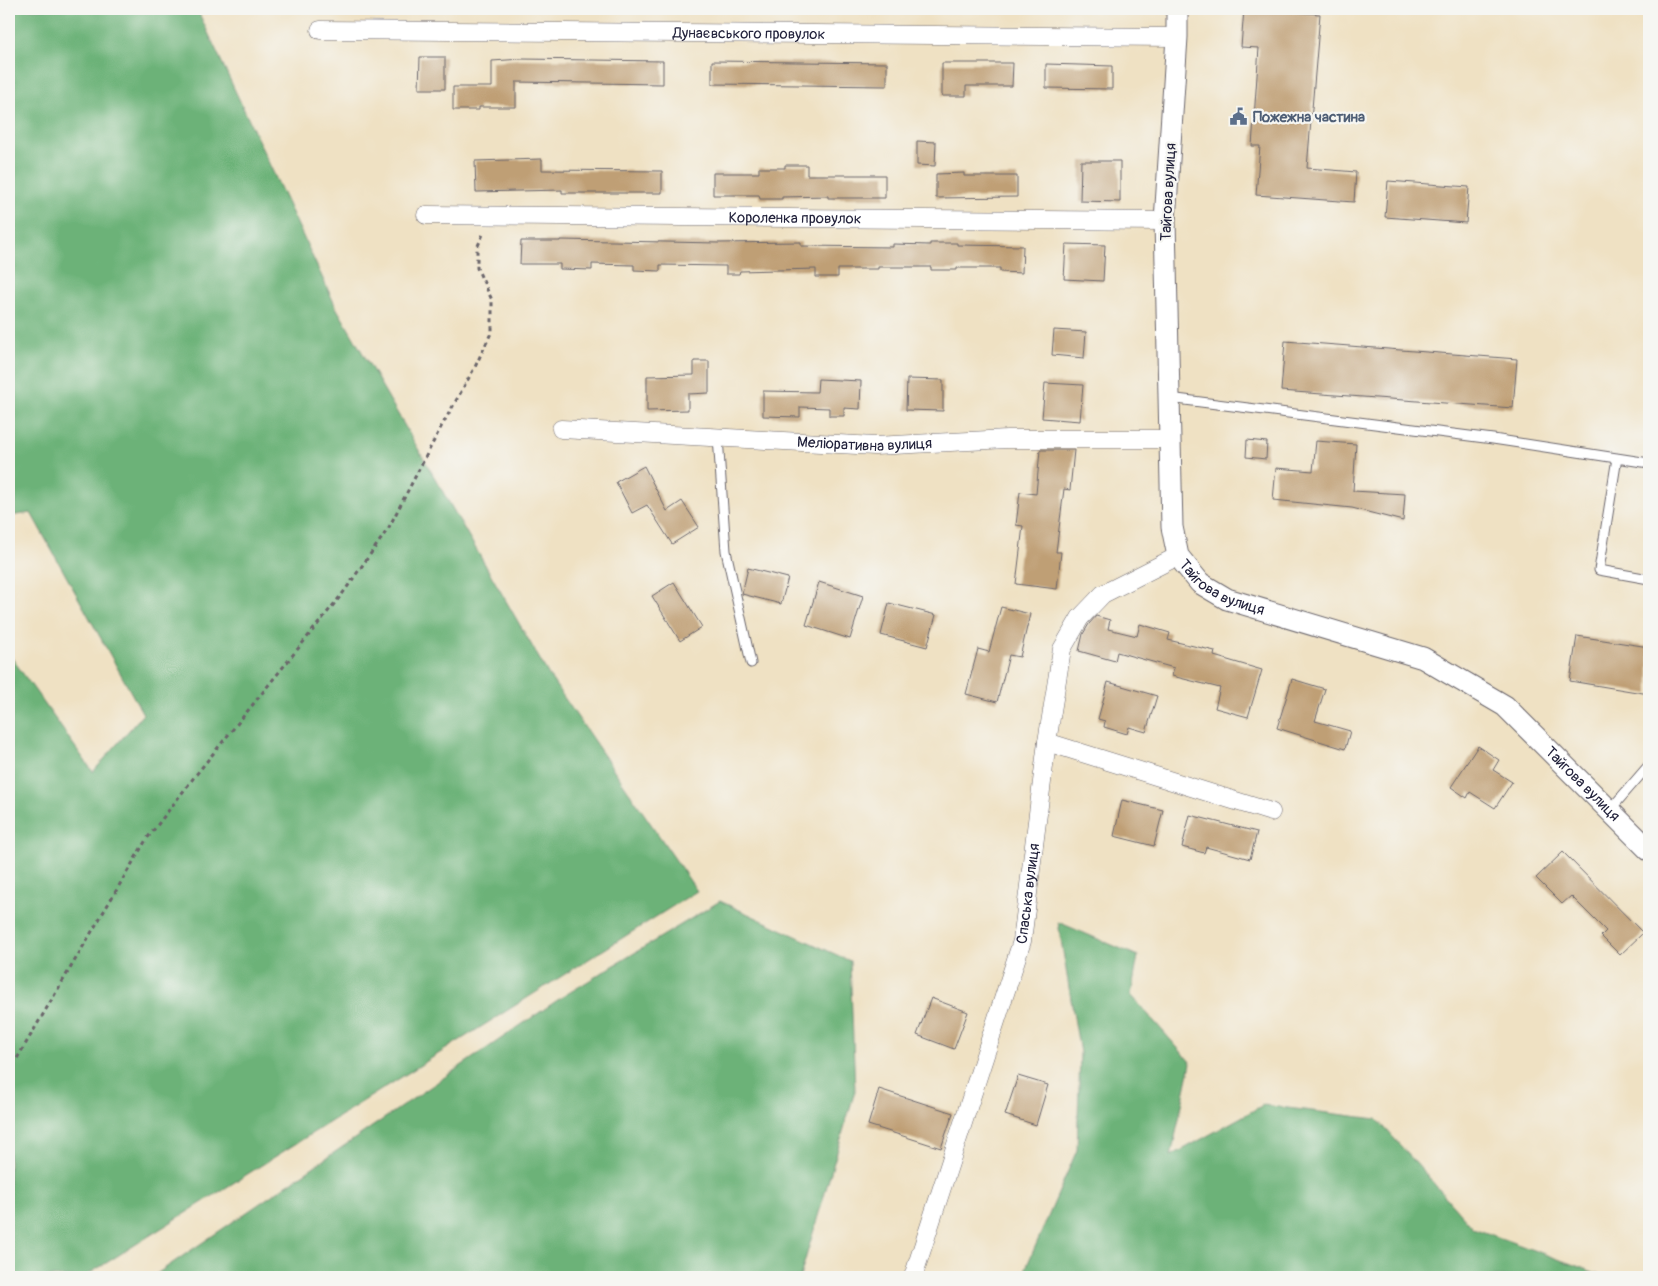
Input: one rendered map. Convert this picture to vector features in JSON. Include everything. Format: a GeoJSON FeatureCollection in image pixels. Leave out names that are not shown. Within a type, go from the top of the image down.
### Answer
{"type":"FeatureCollection","features":[{"type":"Feature","properties":{"kind":"street","name":"Тайгова вулиця"},"geometry":{"type":"LineString","coordinates":[[1177,9],[1177,37],[1164,221],[1172,527],[1178,556],[1200,583],[1227,599],[1423,658],[1504,706],[1649,850]]}},
{"type":"Feature","properties":{"kind":"street","name":"Дунаєвського провулок"},"geometry":{"type":"LineString","coordinates":[[320,30],[1177,37]]}},
{"type":"Feature","properties":{"kind":"street","name":"Короленка провулок"},"geometry":{"type":"LineString","coordinates":[[426,214],[1164,221]]}},
{"type":"Feature","properties":{"kind":"street","name":"Меліоративна вулиця"},"geometry":{"type":"LineString","coordinates":[[561,429],[875,446],[1006,438],[1169,439]]}},
{"type":"Feature","properties":{"kind":"street","name":"Спаська вулиця"},"geometry":{"type":"LineString","coordinates":[[913,1277],[1022,941],[1047,742],[1062,649],[1080,618],[1103,594],[1178,556]]}},
{"type":"Feature","properties":{"kind":"street"},"geometry":{"type":"LineString","coordinates":[[1047,742],[1271,812]]}},
{"type":"Feature","properties":{"kind":"lane"},"geometry":{"type":"LineString","coordinates":[[1168,398],[1493,439],[1649,462]]}},
{"type":"Feature","properties":{"kind":"lane"},"geometry":{"type":"LineString","coordinates":[[718,437],[726,551],[751,662]]}},
{"type":"Feature","properties":{"kind":"lane"},"geometry":{"type":"LineString","coordinates":[[1617,458],[1599,570],[1649,578]]}},
{"type":"Feature","properties":{"kind":"lane"},"geometry":{"type":"LineString","coordinates":[[1610,810],[1649,765]]}},
{"type":"Feature","properties":{"kind":"path"},"geometry":{"type":"LineString","coordinates":[[9,1072],[146,840],[195,776],[343,593],[388,529],[440,429],[475,367],[492,331],[492,300],[477,268],[477,248],[484,232],[504,215]]}},
{"type":"Feature","properties":{"kind":"green space"},"geometry":{"type":"Polygon","coordinates":[[[9,9],[197,9],[336,307],[550,677],[697,891],[84,1277],[9,1277],[9,654],[93,772],[143,714],[31,513],[9,516],[9,9]]]}},
{"type":"Feature","properties":{"kind":"green space"},"geometry":{"type":"Polygon","coordinates":[[[720,901],[850,961],[855,1091],[800,1277],[152,1277],[562,997],[720,901]]]}},
{"type":"Feature","properties":{"kind":"green space"},"geometry":{"type":"Polygon","coordinates":[[[1058,922],[1138,956],[1131,995],[1191,1063],[1171,1156],[1263,1105],[1377,1119],[1473,1228],[1607,1277],[1022,1277],[1077,1150],[1080,1053],[1058,922]]]}},
{"type":"Feature","properties":{"kind":"building"},"geometry":{"type":"Polygon","coordinates":[[[1244,9],[1320,14],[1307,168],[1356,172],[1354,202],[1256,195],[1260,146],[1252,146],[1259,48],[1241,47],[1244,9]]]}},
{"type":"Feature","properties":{"kind":"building"},"geometry":{"type":"Polygon","coordinates":[[[420,57],[445,57],[445,89],[419,89],[420,57]]]}},
{"type":"Feature","properties":{"kind":"building"},"geometry":{"type":"Polygon","coordinates":[[[522,59],[663,61],[663,84],[516,82],[516,107],[479,107],[479,110],[453,110],[453,87],[492,87],[492,61],[522,59]]]}},
{"type":"Feature","properties":{"kind":"building"},"geometry":{"type":"Polygon","coordinates":[[[712,61],[887,63],[887,86],[712,84],[712,61]]]}},
{"type":"Feature","properties":{"kind":"building"},"geometry":{"type":"Polygon","coordinates":[[[942,63],[1013,63],[1012,86],[966,86],[966,96],[942,96],[942,63]]]}},
{"type":"Feature","properties":{"kind":"building"},"geometry":{"type":"Polygon","coordinates":[[[1046,64],[1112,66],[1112,89],[1046,88],[1046,64]]]}},
{"type":"Feature","properties":{"kind":"building"},"geometry":{"type":"Polygon","coordinates":[[[917,141],[936,142],[935,166],[917,165],[917,141]]]}},
{"type":"Feature","properties":{"kind":"building"},"geometry":{"type":"Polygon","coordinates":[[[542,159],[542,170],[662,171],[662,193],[562,193],[562,190],[476,192],[475,161],[542,159]]]}},
{"type":"Feature","properties":{"kind":"building"},"geometry":{"type":"Polygon","coordinates":[[[1081,161],[1120,161],[1120,202],[1080,201],[1081,161]]]}},
{"type":"Feature","properties":{"kind":"building"},"geometry":{"type":"Polygon","coordinates":[[[785,165],[807,165],[807,175],[885,175],[885,198],[828,198],[828,196],[760,199],[759,195],[713,195],[713,173],[759,173],[759,168],[785,168],[785,165]]]}},
{"type":"Feature","properties":{"kind":"building"},"geometry":{"type":"Polygon","coordinates":[[[964,173],[964,176],[1017,176],[1017,197],[936,198],[936,174],[964,173]]]}},
{"type":"Feature","properties":{"kind":"building"},"geometry":{"type":"Polygon","coordinates":[[[1388,181],[1469,187],[1466,223],[1385,217],[1388,181]]]}},
{"type":"Feature","properties":{"kind":"building"},"geometry":{"type":"Polygon","coordinates":[[[521,241],[718,243],[801,242],[801,246],[893,247],[893,244],[930,245],[930,243],[957,243],[957,245],[1023,246],[1022,273],[1000,272],[1000,268],[931,270],[931,267],[878,267],[878,269],[838,269],[838,277],[816,277],[816,269],[740,271],[739,274],[726,274],[726,266],[660,265],[660,271],[634,270],[634,265],[592,264],[592,270],[560,269],[560,264],[520,264],[521,241]]]}},
{"type":"Feature","properties":{"kind":"building"},"geometry":{"type":"Polygon","coordinates":[[[1066,244],[1105,245],[1103,281],[1064,279],[1066,244]]]}},
{"type":"Feature","properties":{"kind":"building"},"geometry":{"type":"Polygon","coordinates":[[[1054,330],[1086,332],[1084,358],[1052,355],[1054,330]]]}},
{"type":"Feature","properties":{"kind":"building"},"geometry":{"type":"Polygon","coordinates":[[[1285,341],[1517,359],[1513,408],[1281,391],[1285,341]]]}},
{"type":"Feature","properties":{"kind":"building"},"geometry":{"type":"Polygon","coordinates":[[[694,361],[709,361],[709,393],[688,394],[688,410],[647,411],[647,376],[694,375],[694,361]]]}},
{"type":"Feature","properties":{"kind":"building"},"geometry":{"type":"Polygon","coordinates":[[[818,379],[861,381],[860,409],[844,408],[844,416],[829,416],[829,408],[800,407],[800,417],[763,416],[763,391],[817,392],[818,379]]]}},
{"type":"Feature","properties":{"kind":"building"},"geometry":{"type":"Polygon","coordinates":[[[907,379],[943,380],[943,411],[906,410],[907,379]]]}},
{"type":"Feature","properties":{"kind":"building"},"geometry":{"type":"Polygon","coordinates":[[[1045,383],[1083,385],[1080,421],[1042,418],[1045,383]]]}},
{"type":"Feature","properties":{"kind":"building"},"geometry":{"type":"Polygon","coordinates":[[[1247,440],[1267,442],[1266,459],[1246,457],[1247,440]]]}},
{"type":"Feature","properties":{"kind":"building"},"geometry":{"type":"Polygon","coordinates":[[[1316,441],[1356,444],[1353,491],[1405,494],[1403,521],[1352,508],[1273,500],[1276,468],[1313,471],[1316,441]]]}},
{"type":"Feature","properties":{"kind":"building"},"geometry":{"type":"Polygon","coordinates":[[[1040,450],[1074,450],[1070,490],[1064,489],[1056,552],[1061,552],[1057,589],[1016,584],[1023,526],[1016,525],[1020,492],[1036,494],[1040,450]]]}},
{"type":"Feature","properties":{"kind":"building"},"geometry":{"type":"Polygon","coordinates":[[[644,466],[667,511],[682,501],[699,527],[672,544],[647,505],[632,513],[616,482],[644,466]]]}},
{"type":"Feature","properties":{"kind":"building"},"geometry":{"type":"Polygon","coordinates":[[[748,568],[788,578],[781,604],[742,594],[748,568]]]}},
{"type":"Feature","properties":{"kind":"building"},"geometry":{"type":"Polygon","coordinates":[[[674,582],[702,627],[680,641],[652,596],[674,582]]]}},
{"type":"Feature","properties":{"kind":"building"},"geometry":{"type":"Polygon","coordinates":[[[819,582],[863,596],[850,639],[806,625],[819,582]]]}},
{"type":"Feature","properties":{"kind":"building"},"geometry":{"type":"Polygon","coordinates":[[[889,603],[936,615],[927,647],[881,635],[889,603]]]}},
{"type":"Feature","properties":{"kind":"building"},"geometry":{"type":"Polygon","coordinates":[[[1001,607],[1030,614],[1020,657],[1009,655],[997,702],[966,694],[978,649],[989,652],[1001,607]]]}},
{"type":"Feature","properties":{"kind":"building"},"geometry":{"type":"Polygon","coordinates":[[[1096,616],[1110,620],[1108,629],[1137,636],[1140,624],[1170,633],[1168,640],[1215,651],[1214,656],[1262,670],[1248,717],[1215,708],[1220,688],[1172,676],[1174,668],[1117,652],[1115,661],[1079,651],[1083,634],[1096,616]]]}},
{"type":"Feature","properties":{"kind":"building"},"geometry":{"type":"Polygon","coordinates":[[[1577,636],[1649,647],[1649,694],[1570,681],[1577,636]]]}},
{"type":"Feature","properties":{"kind":"building"},"geometry":{"type":"Polygon","coordinates":[[[1292,679],[1325,689],[1315,721],[1350,731],[1345,749],[1277,728],[1292,679]]]}},
{"type":"Feature","properties":{"kind":"building"},"geometry":{"type":"Polygon","coordinates":[[[1108,682],[1157,696],[1146,732],[1129,727],[1127,734],[1104,727],[1105,721],[1098,719],[1108,682]]]}},
{"type":"Feature","properties":{"kind":"building"},"geometry":{"type":"Polygon","coordinates":[[[1478,746],[1499,760],[1493,770],[1512,782],[1495,808],[1470,792],[1467,798],[1451,787],[1478,746]]]}},
{"type":"Feature","properties":{"kind":"building"},"geometry":{"type":"Polygon","coordinates":[[[1122,800],[1163,810],[1154,846],[1114,836],[1122,800]]]}},
{"type":"Feature","properties":{"kind":"building"},"geometry":{"type":"Polygon","coordinates":[[[1190,815],[1257,832],[1250,859],[1206,847],[1204,853],[1182,847],[1190,815]]]}},
{"type":"Feature","properties":{"kind":"building"},"geometry":{"type":"Polygon","coordinates":[[[1563,852],[1643,933],[1620,955],[1601,936],[1606,931],[1571,896],[1562,904],[1536,878],[1563,852]]]}},
{"type":"Feature","properties":{"kind":"building"},"geometry":{"type":"Polygon","coordinates":[[[931,998],[968,1012],[954,1049],[917,1035],[931,998]]]}},
{"type":"Feature","properties":{"kind":"building"},"geometry":{"type":"Polygon","coordinates":[[[1018,1076],[1048,1085],[1036,1125],[1005,1115],[1018,1076]]]}},
{"type":"Feature","properties":{"kind":"building"},"geometry":{"type":"Polygon","coordinates":[[[879,1089],[953,1113],[941,1148],[868,1125],[879,1089]]]}},
{"type":"Feature","properties":{"kind":"place","name":"Пожежна частина"},"geometry":{"type":"Point","coordinates":[1239,117]}}]}
